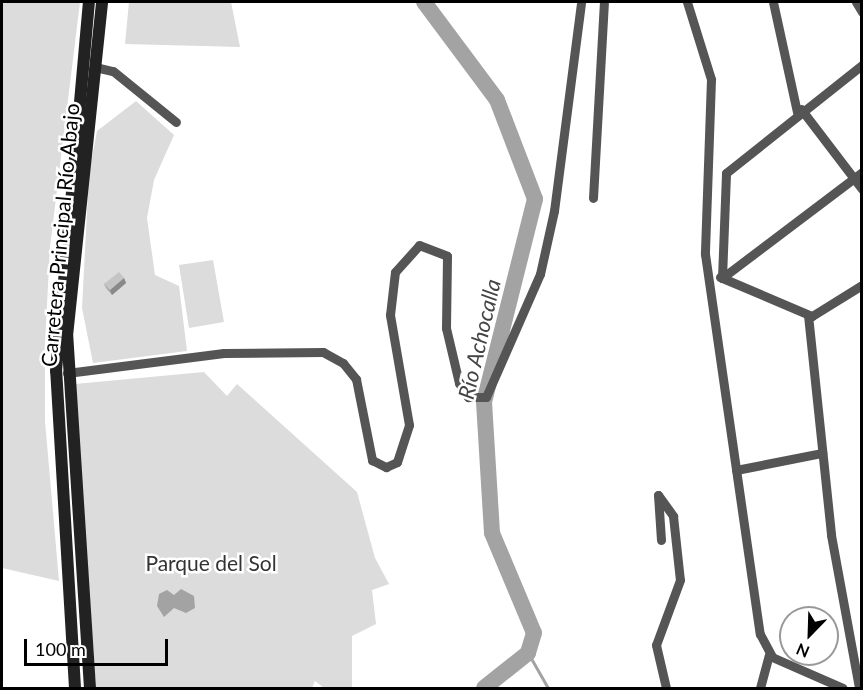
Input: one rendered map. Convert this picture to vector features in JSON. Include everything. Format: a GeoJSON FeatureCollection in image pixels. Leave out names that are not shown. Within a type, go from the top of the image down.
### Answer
{"type":"FeatureCollection","features":[{"type":"Feature","properties":{"kind":"main road","name":"Carretera Principal Río Abajo"},"geometry":{"type":"LineString","coordinates":[[75,688],[61,372],[89,2]]}},
{"type":"Feature","properties":{"kind":"main road","name":"Carretera Principal Río Abajo"},"geometry":{"type":"LineString","coordinates":[[90,688],[61,372],[102,2]]}},
{"type":"Feature","properties":{"kind":"street"},"geometry":{"type":"LineString","coordinates":[[61,372],[224,354],[323,352],[352,372],[372,460],[391,466],[403,453],[409,425],[390,290],[402,258],[420,245],[447,256],[446,328],[464,394],[480,399],[496,381],[507,347],[540,274],[554,211],[581,2]]}},
{"type":"Feature","properties":{"kind":"street"},"geometry":{"type":"LineString","coordinates":[[593,198],[604,2]]}},
{"type":"Feature","properties":{"kind":"street"},"geometry":{"type":"LineString","coordinates":[[687,2],[711,79],[703,215],[709,273],[760,634],[769,655],[760,688]]}},
{"type":"Feature","properties":{"kind":"street"},"geometry":{"type":"LineString","coordinates":[[773,2],[799,111],[858,175],[861,189]]}},
{"type":"Feature","properties":{"kind":"street"},"geometry":{"type":"LineString","coordinates":[[856,2],[861,12]]}},
{"type":"Feature","properties":{"kind":"street"},"geometry":{"type":"LineString","coordinates":[[723,278],[726,173],[799,111],[861,65]]}},
{"type":"Feature","properties":{"kind":"street"},"geometry":{"type":"LineString","coordinates":[[95,67],[113,71],[176,122]]}},
{"type":"Feature","properties":{"kind":"street"},"geometry":{"type":"LineString","coordinates":[[723,278],[858,175]]}},
{"type":"Feature","properties":{"kind":"street"},"geometry":{"type":"LineString","coordinates":[[709,273],[808,315],[820,315],[861,285]]}},
{"type":"Feature","properties":{"kind":"street"},"geometry":{"type":"LineString","coordinates":[[808,315],[822,453],[860,688]]}},
{"type":"Feature","properties":{"kind":"street"},"geometry":{"type":"LineString","coordinates":[[736,470],[822,453]]}},
{"type":"Feature","properties":{"kind":"street"},"geometry":{"type":"LineString","coordinates":[[661,540],[655,500],[658,495],[673,516],[680,580],[656,645],[666,688]]}},
{"type":"Feature","properties":{"kind":"street"},"geometry":{"type":"LineString","coordinates":[[769,655],[843,688]]}},
{"type":"Feature","properties":{"kind":"green space"},"geometry":{"type":"Polygon","coordinates":[[[2,2],[80,2],[50,247],[45,344],[45,421],[59,581],[2,568],[2,2]]]}},
{"type":"Feature","properties":{"kind":"green space"},"geometry":{"type":"Polygon","coordinates":[[[129,2],[231,2],[240,47],[125,44],[129,2]]]}},
{"type":"Feature","properties":{"kind":"green space"},"geometry":{"type":"Polygon","coordinates":[[[136,101],[174,135],[154,180],[147,218],[155,275],[179,286],[187,351],[93,363],[82,308],[89,173],[97,131],[136,101]]]}},
{"type":"Feature","properties":{"kind":"green space"},"geometry":{"type":"Polygon","coordinates":[[[213,260],[224,322],[189,328],[179,265],[213,260]]]}},
{"type":"Feature","properties":{"kind":"green space","name":"Parque del Sol"},"geometry":{"type":"Polygon","coordinates":[[[204,372],[227,396],[237,384],[357,492],[375,558],[389,584],[372,590],[376,624],[352,636],[352,688],[324,688],[315,681],[312,688],[96,688],[75,384],[204,372]]]}},
{"type":"Feature","properties":{"kind":"shaded area"},"geometry":{"type":"Polygon","coordinates":[[[181,589],[194,596],[195,608],[186,613],[174,608],[164,617],[157,606],[159,594],[167,590],[174,595],[181,589]]]}},
{"type":"Feature","properties":{"kind":"building"},"geometry":{"type":"Polygon","coordinates":[[[119,272],[124,278],[110,290],[104,284],[119,272]]]}},
{"type":"Feature","properties":{"kind":"waterway","name":"Río Achocalla"},"geometry":{"type":"LineString","coordinates":[[424,2],[497,100],[535,199],[484,402],[492,533],[534,633],[528,653],[484,688]]}},
{"type":"Feature","properties":{"kind":"waterway"},"geometry":{"type":"LineString","coordinates":[[528,653],[548,688]]}}]}
